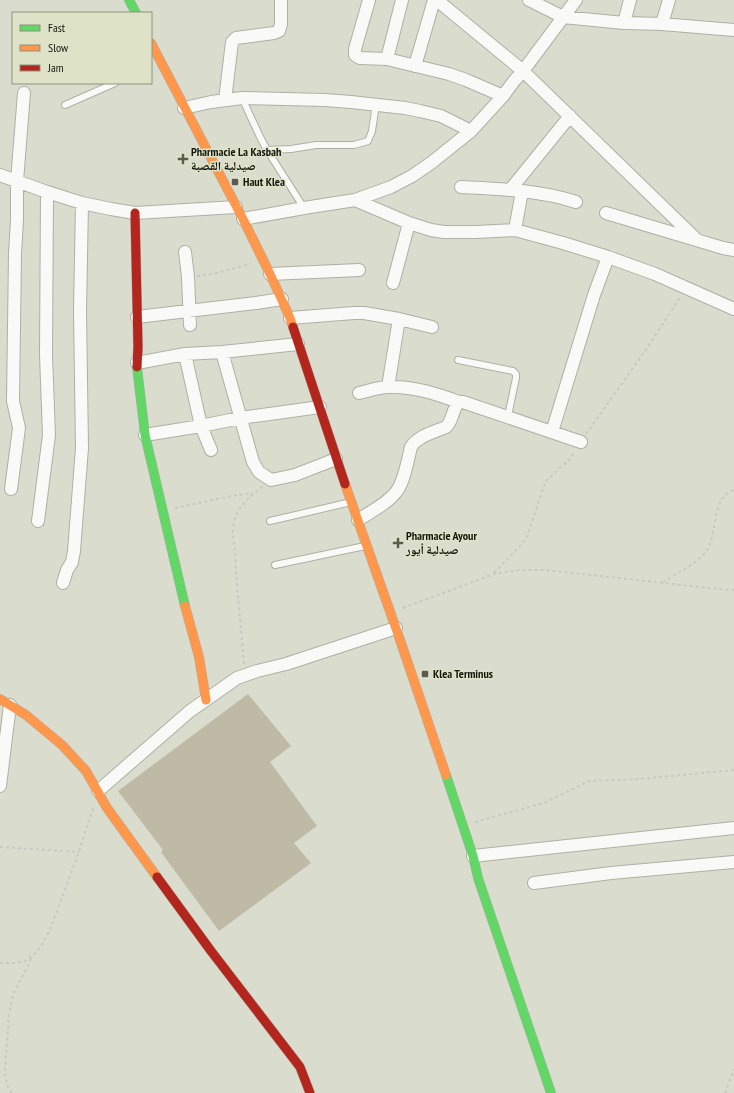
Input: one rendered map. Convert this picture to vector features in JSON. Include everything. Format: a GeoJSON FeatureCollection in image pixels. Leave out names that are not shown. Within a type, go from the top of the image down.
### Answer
{"type":"FeatureCollection","features":[{"type":"Feature","properties":{"kind":"main road"},"geometry":{"type":"LineString","coordinates":[[129,0],[135,12]]}},
{"type":"Feature","properties":{"kind":"main road"},"geometry":{"type":"LineString","coordinates":[[152,46],[159,64],[184,108],[263,259],[290,318],[336,459],[391,613],[473,856],[478,878],[551,1093]]}},
{"type":"Feature","properties":{"kind":"main road"},"geometry":{"type":"LineString","coordinates":[[135,213],[138,347],[137,363],[145,435],[180,586],[199,657],[206,700]]}},
{"type":"Feature","properties":{"kind":"main road"},"geometry":{"type":"LineString","coordinates":[[5,702],[26,716],[62,745],[86,771],[107,808],[211,951],[300,1066],[310,1093]]}},
{"type":"Feature","properties":{"kind":"street"},"geometry":{"type":"LineString","coordinates":[[225,100],[232,42],[236,38],[279,31],[281,24],[281,0]]}},
{"type":"Feature","properties":{"kind":"street"},"geometry":{"type":"LineString","coordinates":[[369,0],[355,49],[355,55],[360,58],[386,59],[466,80],[503,96]]}},
{"type":"Feature","properties":{"kind":"street"},"geometry":{"type":"LineString","coordinates":[[386,59],[402,0]]}},
{"type":"Feature","properties":{"kind":"street"},"geometry":{"type":"LineString","coordinates":[[415,66],[434,0]]}},
{"type":"Feature","properties":{"kind":"street"},"geometry":{"type":"LineString","coordinates":[[437,0],[523,71],[697,240]]}},
{"type":"Feature","properties":{"kind":"street"},"geometry":{"type":"LineString","coordinates":[[529,0],[563,17],[624,23],[662,24],[734,30]]}},
{"type":"Feature","properties":{"kind":"street"},"geometry":{"type":"LineString","coordinates":[[243,220],[355,200],[391,187],[412,176],[471,131],[503,96],[576,0]]}},
{"type":"Feature","properties":{"kind":"street"},"geometry":{"type":"LineString","coordinates":[[624,23],[630,0]]}},
{"type":"Feature","properties":{"kind":"street"},"geometry":{"type":"LineString","coordinates":[[662,24],[669,0]]}},
{"type":"Feature","properties":{"kind":"street"},"geometry":{"type":"LineString","coordinates":[[11,488],[19,428],[13,401],[14,254],[17,219],[17,181],[24,93]]}},
{"type":"Feature","properties":{"kind":"street"},"geometry":{"type":"LineString","coordinates":[[184,108],[211,102],[242,98],[325,100],[376,104],[406,108],[441,116],[471,131]]}},
{"type":"Feature","properties":{"kind":"street"},"geometry":{"type":"LineString","coordinates":[[515,230],[516,190],[570,116]]}},
{"type":"Feature","properties":{"kind":"street"},"geometry":{"type":"LineString","coordinates":[[0,175],[82,203],[135,213],[236,207]]}},
{"type":"Feature","properties":{"kind":"street"},"geometry":{"type":"LineString","coordinates":[[461,187],[516,190],[576,202]]}},
{"type":"Feature","properties":{"kind":"street"},"geometry":{"type":"LineString","coordinates":[[38,521],[49,435],[46,355],[47,192]]}},
{"type":"Feature","properties":{"kind":"street"},"geometry":{"type":"LineString","coordinates":[[355,200],[409,223],[431,230],[444,232],[515,230],[608,257],[655,274],[734,309]]}},
{"type":"Feature","properties":{"kind":"street"},"geometry":{"type":"LineString","coordinates":[[63,583],[73,556],[82,448],[80,311],[82,203]]}},
{"type":"Feature","properties":{"kind":"street"},"geometry":{"type":"LineString","coordinates":[[606,213],[734,250]]}},
{"type":"Feature","properties":{"kind":"street"},"geometry":{"type":"LineString","coordinates":[[393,283],[409,223]]}},
{"type":"Feature","properties":{"kind":"street"},"geometry":{"type":"LineString","coordinates":[[185,252],[188,277],[190,325]]}},
{"type":"Feature","properties":{"kind":"street"},"geometry":{"type":"LineString","coordinates":[[552,432],[594,295],[608,257]]}},
{"type":"Feature","properties":{"kind":"street"},"geometry":{"type":"LineString","coordinates":[[270,274],[359,270]]}},
{"type":"Feature","properties":{"kind":"street"},"geometry":{"type":"LineString","coordinates":[[137,317],[282,299]]}},
{"type":"Feature","properties":{"kind":"street"},"geometry":{"type":"LineString","coordinates":[[290,318],[364,313],[432,327]]}},
{"type":"Feature","properties":{"kind":"street"},"geometry":{"type":"LineString","coordinates":[[388,387],[399,319]]}},
{"type":"Feature","properties":{"kind":"street"},"geometry":{"type":"LineString","coordinates":[[137,363],[185,354],[222,352],[298,344]]}},
{"type":"Feature","properties":{"kind":"street"},"geometry":{"type":"LineString","coordinates":[[222,352],[253,462],[259,472],[270,480],[295,475],[336,459]]}},
{"type":"Feature","properties":{"kind":"street"},"geometry":{"type":"LineString","coordinates":[[185,354],[201,426],[210,450]]}},
{"type":"Feature","properties":{"kind":"street"},"geometry":{"type":"LineString","coordinates":[[359,393],[388,387],[409,388],[440,395],[508,416],[581,442]]}},
{"type":"Feature","properties":{"kind":"street"},"geometry":{"type":"LineString","coordinates":[[358,520],[385,502],[396,492],[401,483],[411,447],[414,442],[449,425],[455,406],[459,402]]}},
{"type":"Feature","properties":{"kind":"street"},"geometry":{"type":"LineString","coordinates":[[145,435],[240,418],[320,407]]}},
{"type":"Feature","properties":{"kind":"street"},"geometry":{"type":"LineString","coordinates":[[98,790],[190,711],[237,678],[286,664],[396,628]]}},
{"type":"Feature","properties":{"kind":"street"},"geometry":{"type":"LineString","coordinates":[[0,786],[5,702]]}},
{"type":"Feature","properties":{"kind":"street"},"geometry":{"type":"LineString","coordinates":[[473,856],[734,828]]}},
{"type":"Feature","properties":{"kind":"street"},"geometry":{"type":"LineString","coordinates":[[534,883],[611,873],[734,862]]}},
{"type":"Feature","properties":{"kind":"lane"},"geometry":{"type":"LineString","coordinates":[[65,105],[113,84]]}},
{"type":"Feature","properties":{"kind":"lane"},"geometry":{"type":"LineString","coordinates":[[242,98],[267,150],[304,208]]}},
{"type":"Feature","properties":{"kind":"lane"},"geometry":{"type":"LineString","coordinates":[[267,150],[291,149],[316,145],[354,145],[368,140],[372,131],[376,104]]}},
{"type":"Feature","properties":{"kind":"lane"},"geometry":{"type":"LineString","coordinates":[[458,360],[513,371],[516,374],[508,416]]}},
{"type":"Feature","properties":{"kind":"lane"},"geometry":{"type":"LineString","coordinates":[[270,521],[351,502]]}},
{"type":"Feature","properties":{"kind":"lane"},"geometry":{"type":"LineString","coordinates":[[275,565],[367,546]]}},
{"type":"Feature","properties":{"kind":"path"},"geometry":{"type":"LineString","coordinates":[[188,277],[212,274],[246,266],[263,259]]}},
{"type":"Feature","properties":{"kind":"path"},"geometry":{"type":"LineString","coordinates":[[494,574],[527,537],[547,480],[570,459],[686,288]]}},
{"type":"Feature","properties":{"kind":"path"},"geometry":{"type":"LineString","coordinates":[[245,675],[233,527],[235,518],[246,500],[270,480]]}},
{"type":"Feature","properties":{"kind":"path"},"geometry":{"type":"LineString","coordinates":[[662,583],[700,557],[706,551],[711,542],[717,511],[721,500],[726,494],[734,490]]}},
{"type":"Feature","properties":{"kind":"path"},"geometry":{"type":"LineString","coordinates":[[162,511],[232,496],[254,493]]}},
{"type":"Feature","properties":{"kind":"path"},"geometry":{"type":"LineString","coordinates":[[391,613],[494,574],[518,570],[546,570],[734,590]]}},
{"type":"Feature","properties":{"kind":"path"},"geometry":{"type":"LineString","coordinates":[[462,825],[544,803],[589,781],[640,779],[734,770]]}},
{"type":"Feature","properties":{"kind":"path"},"geometry":{"type":"LineString","coordinates":[[0,963],[25,961],[37,952],[43,943],[51,927],[79,852],[98,790]]}},
{"type":"Feature","properties":{"kind":"path"},"geometry":{"type":"LineString","coordinates":[[0,847],[79,852]]}},
{"type":"Feature","properties":{"kind":"path"},"geometry":{"type":"LineString","coordinates":[[12,1093],[8,1087],[5,1070],[9,1014],[14,992],[32,955]]}},
{"type":"Feature","properties":{"kind":"path"},"geometry":{"type":"LineString","coordinates":[[726,1093],[734,1069]]}},
{"type":"Feature","properties":{"kind":"building"},"geometry":{"type":"Polygon","coordinates":[[[248,694],[291,746],[270,762],[317,826],[294,843],[311,863],[219,931],[161,852],[163,850],[118,791],[248,694]]]}},
{"type":"Feature","properties":{"kind":"traffic: fast"},"geometry":{"type":"LineString","coordinates":[[129,0],[135,12]]}},
{"type":"Feature","properties":{"kind":"traffic: fast"},"geometry":{"type":"LineString","coordinates":[[137,367],[145,435],[185,606]]}},
{"type":"Feature","properties":{"kind":"traffic: fast"},"geometry":{"type":"LineString","coordinates":[[446,775],[473,856],[478,878],[551,1093]]}},
{"type":"Feature","properties":{"kind":"traffic: slow"},"geometry":{"type":"LineString","coordinates":[[152,45],[243,219],[270,274],[293,327]]}},
{"type":"Feature","properties":{"kind":"traffic: slow"},"geometry":{"type":"LineString","coordinates":[[345,484],[446,775]]}},
{"type":"Feature","properties":{"kind":"traffic: slow"},"geometry":{"type":"LineString","coordinates":[[185,606],[199,657],[206,700]]}},
{"type":"Feature","properties":{"kind":"traffic: slow"},"geometry":{"type":"LineString","coordinates":[[0,699],[26,715],[62,745],[86,771],[107,808],[157,877]]}},
{"type":"Feature","properties":{"kind":"traffic: jam"},"geometry":{"type":"LineString","coordinates":[[135,213],[138,347],[137,367]]}},
{"type":"Feature","properties":{"kind":"traffic: jam"},"geometry":{"type":"LineString","coordinates":[[293,327],[345,484]]}},
{"type":"Feature","properties":{"kind":"traffic: jam"},"geometry":{"type":"LineString","coordinates":[[157,877],[211,951],[300,1067],[310,1093]]}},
{"type":"Feature","properties":{"kind":"place","name":"Pharmacie La Kasbah صيدلية القصبة"},"geometry":{"type":"Point","coordinates":[183,159]}},
{"type":"Feature","properties":{"kind":"place","name":"Haut Klea"},"geometry":{"type":"Point","coordinates":[235,182]}},
{"type":"Feature","properties":{"kind":"place","name":"Pharmacie Ayour صيدلية أيور"},"geometry":{"type":"Point","coordinates":[398,543]}},
{"type":"Feature","properties":{"kind":"place","name":"Klea Terminus"},"geometry":{"type":"Point","coordinates":[425,674]}}]}
